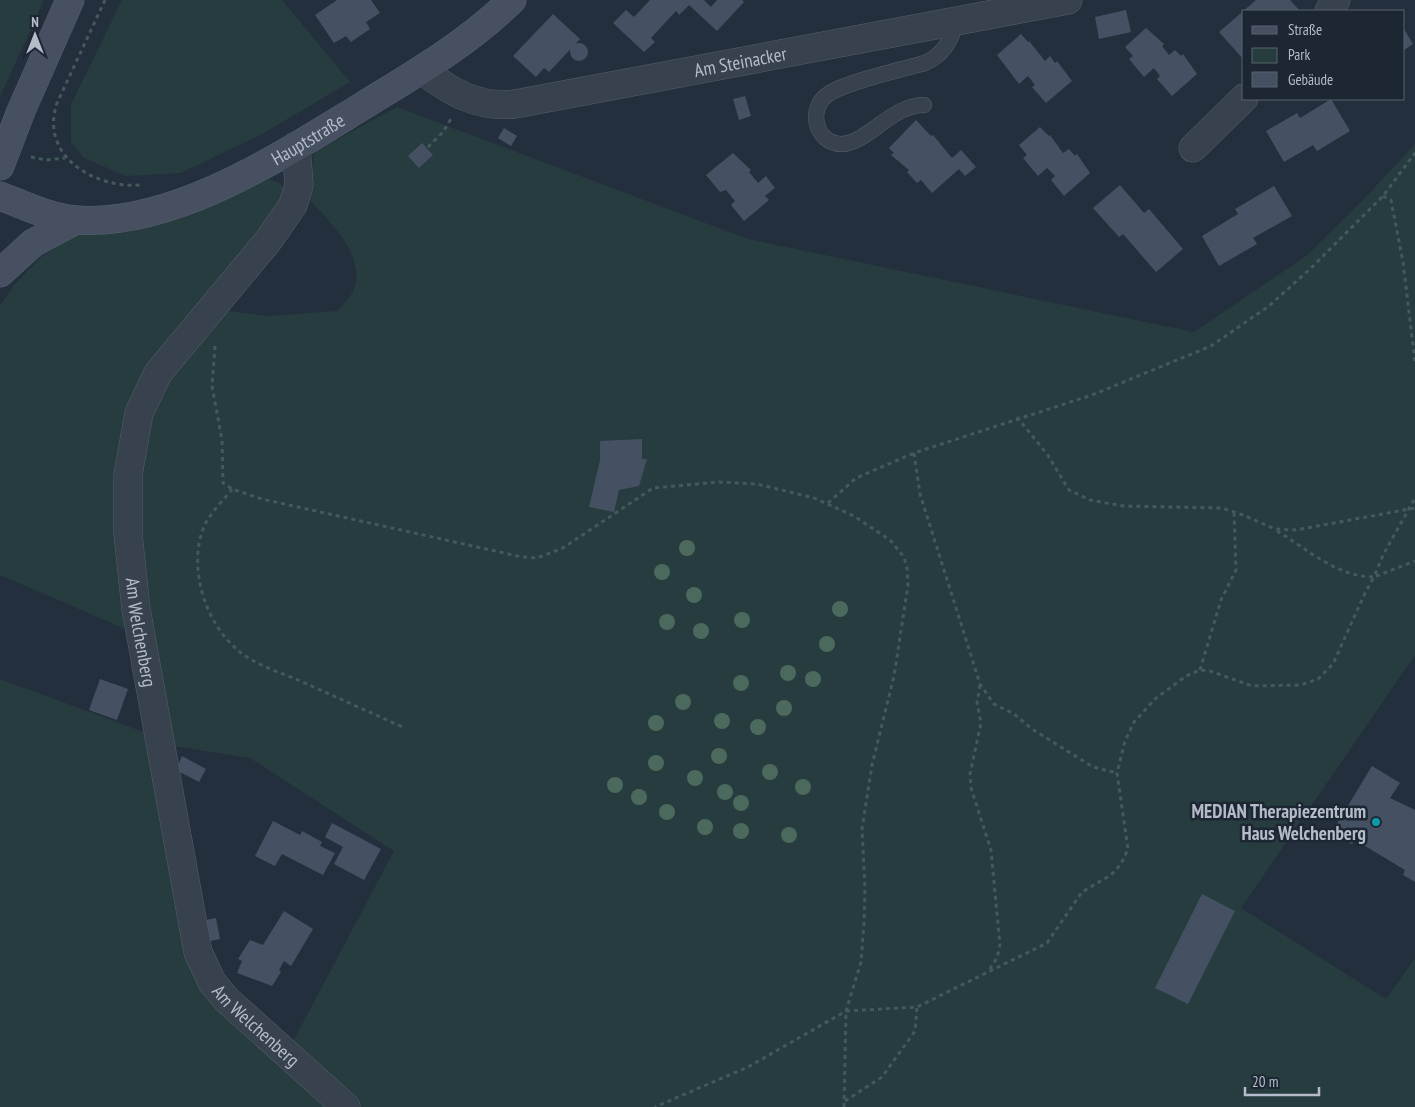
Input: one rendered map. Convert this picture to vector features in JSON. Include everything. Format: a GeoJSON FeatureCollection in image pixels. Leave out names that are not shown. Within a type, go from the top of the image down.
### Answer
{"type":"FeatureCollection","features":[{"type":"Feature","properties":{"kind":"street"},"geometry":{"type":"LineString","coordinates":[[0,166],[34,80],[70,0]]}},
{"type":"Feature","properties":{"kind":"street","name":"Hauptstraße"},"geometry":{"type":"LineString","coordinates":[[0,196],[36,210],[76,220],[129,215],[184,202],[233,180],[296,146],[422,70],[474,33],[512,0]]}},
{"type":"Feature","properties":{"kind":"street","name":"Am Steinacker"},"geometry":{"type":"LineString","coordinates":[[422,70],[447,89],[472,101],[509,105],[1068,0]]}},
{"type":"Feature","properties":{"kind":"street"},"geometry":{"type":"LineString","coordinates":[[1194,148],[1242,100]]}},
{"type":"Feature","properties":{"kind":"street","name":"Am Welchenberg"},"geometry":{"type":"LineString","coordinates":[[296,146],[299,185],[293,204],[268,241],[158,373],[139,413],[131,455],[127,497],[130,559],[136,609],[193,934],[202,963],[220,993],[346,1107]]}},
{"type":"Feature","properties":{"kind":"street","name":"Hauptstraße"},"geometry":{"type":"LineString","coordinates":[[0,273],[33,243],[76,220]]}},
{"type":"Feature","properties":{"kind":"lane"},"geometry":{"type":"LineString","coordinates":[[924,105],[905,108],[854,140],[844,144],[825,138],[818,129],[815,115],[820,101],[833,91],[925,63],[938,56],[949,42],[956,21]]}},
{"type":"Feature","properties":{"kind":"path"},"geometry":{"type":"LineString","coordinates":[[105,0],[56,106],[54,132],[63,154],[85,173],[114,183],[148,185]]}},
{"type":"Feature","properties":{"kind":"path"},"geometry":{"type":"LineString","coordinates":[[428,148],[449,124]]}},
{"type":"Feature","properties":{"kind":"path"},"geometry":{"type":"LineString","coordinates":[[828,503],[856,478],[914,452],[1092,395],[1211,346],[1269,306],[1310,269],[1383,196],[1415,153]]}},
{"type":"Feature","properties":{"kind":"path"},"geometry":{"type":"LineString","coordinates":[[1383,196],[1391,200],[1403,262],[1415,362]]}},
{"type":"Feature","properties":{"kind":"path"},"geometry":{"type":"LineString","coordinates":[[219,301],[213,373],[213,399],[222,440],[221,474],[223,483],[232,489],[262,499],[386,528],[536,558],[563,548],[648,491],[659,487],[744,482],[786,490],[828,503],[876,529],[897,546],[907,568],[908,585],[894,676],[872,765],[862,829],[865,889],[864,923],[861,962],[846,1011],[844,1107]]}},
{"type":"Feature","properties":{"kind":"path"},"geometry":{"type":"LineString","coordinates":[[1017,418],[1047,454],[1069,490],[1090,500],[1122,506],[1222,508],[1275,529],[1330,565],[1362,577],[1374,577],[1415,561]]}},
{"type":"Feature","properties":{"kind":"path"},"geometry":{"type":"LineString","coordinates":[[914,452],[920,494],[980,684],[994,704],[1014,714],[1032,729],[1093,767],[1117,773]]}},
{"type":"Feature","properties":{"kind":"path"},"geometry":{"type":"LineString","coordinates":[[232,489],[203,528],[196,556],[204,598],[213,620],[226,640],[242,654],[268,667],[405,728]]}},
{"type":"Feature","properties":{"kind":"path"},"geometry":{"type":"LineString","coordinates":[[655,1107],[748,1067],[846,1011],[917,1007],[1047,943],[1082,892],[1112,875],[1122,864],[1128,849],[1117,773],[1125,740],[1134,722],[1166,689],[1186,676],[1200,670],[1210,671],[1252,686],[1301,686],[1318,678],[1333,664],[1383,554],[1415,498]]}},
{"type":"Feature","properties":{"kind":"path"},"geometry":{"type":"LineString","coordinates":[[1275,529],[1296,530],[1381,516],[1408,508],[1415,508]]}},
{"type":"Feature","properties":{"kind":"path"},"geometry":{"type":"LineString","coordinates":[[1200,670],[1221,600],[1236,570],[1234,512]]}},
{"type":"Feature","properties":{"kind":"path"},"geometry":{"type":"LineString","coordinates":[[980,684],[976,703],[981,723],[970,774],[971,788],[991,850],[1000,945],[997,958],[988,972]]}},
{"type":"Feature","properties":{"kind":"path"},"geometry":{"type":"LineString","coordinates":[[845,1102],[882,1078],[915,1030],[917,1007]]}},
{"type":"Feature","properties":{"kind":"green space"},"geometry":{"type":"Polygon","coordinates":[[[0,0],[44,0],[0,97],[0,0]]]}},
{"type":"Feature","properties":{"kind":"green space"},"geometry":{"type":"Polygon","coordinates":[[[122,0],[282,0],[350,82],[262,134],[181,173],[126,176],[84,158],[71,142],[71,105],[122,0]]]}},
{"type":"Feature","properties":{"kind":"green space"},"geometry":{"type":"Polygon","coordinates":[[[397,107],[748,239],[1194,332],[1306,256],[1363,200],[1415,144],[1415,655],[1241,908],[1386,999],[1415,958],[1415,1107],[362,1107],[290,1047],[394,851],[250,758],[167,745],[136,557],[139,457],[159,389],[215,312],[228,311],[268,316],[337,311],[353,292],[356,276],[355,264],[350,251],[335,227],[308,198],[314,152],[397,107]]]}},
{"type":"Feature","properties":{"kind":"green space"},"geometry":{"type":"Polygon","coordinates":[[[269,179],[280,183],[289,197],[137,402],[132,632],[0,575],[0,306],[14,285],[42,256],[81,232],[174,220],[269,179]]]}},
{"type":"Feature","properties":{"kind":"green space"},"geometry":{"type":"Polygon","coordinates":[[[0,679],[149,734],[190,942],[337,1107],[0,1107],[0,679]]]}},
{"type":"Feature","properties":{"kind":"building"},"geometry":{"type":"Polygon","coordinates":[[[337,0],[371,0],[380,13],[366,22],[370,29],[351,42],[346,36],[334,43],[315,15],[337,0]]]}},
{"type":"Feature","properties":{"kind":"building"},"geometry":{"type":"Polygon","coordinates":[[[650,0],[704,0],[711,7],[717,0],[742,0],[744,2],[717,31],[689,5],[679,15],[676,11],[651,38],[655,42],[644,52],[613,23],[626,10],[634,17],[650,0]]]}},
{"type":"Feature","properties":{"kind":"building"},"geometry":{"type":"Polygon","coordinates":[[[1256,0],[1290,0],[1299,10],[1244,10],[1256,0]]]}},
{"type":"Feature","properties":{"kind":"building"},"geometry":{"type":"Polygon","coordinates":[[[1126,10],[1131,32],[1099,39],[1095,17],[1126,10]]]}},
{"type":"Feature","properties":{"kind":"building"},"geometry":{"type":"Polygon","coordinates":[[[1242,12],[1242,58],[1219,32],[1242,12]]]}},
{"type":"Feature","properties":{"kind":"building"},"geometry":{"type":"Polygon","coordinates":[[[553,14],[580,39],[549,72],[544,68],[536,77],[513,56],[553,14]]]}},
{"type":"Feature","properties":{"kind":"building"},"geometry":{"type":"Polygon","coordinates":[[[1146,28],[1164,44],[1162,46],[1169,55],[1175,50],[1181,56],[1183,54],[1197,74],[1172,96],[1157,79],[1160,76],[1154,68],[1144,77],[1129,59],[1133,56],[1125,47],[1146,28]]]}},
{"type":"Feature","properties":{"kind":"building"},"geometry":{"type":"Polygon","coordinates":[[[1405,31],[1413,44],[1405,49],[1405,31]]]}},
{"type":"Feature","properties":{"kind":"building"},"geometry":{"type":"Polygon","coordinates":[[[1021,34],[1045,61],[1050,56],[1055,63],[1057,61],[1072,81],[1046,103],[1032,87],[1035,85],[1028,76],[1019,84],[997,55],[1021,34]]]}},
{"type":"Feature","properties":{"kind":"building"},"geometry":{"type":"Polygon","coordinates":[[[579,43],[585,46],[588,52],[585,58],[579,61],[573,58],[570,52],[573,46],[579,43]]]}},
{"type":"Feature","properties":{"kind":"building"},"geometry":{"type":"Polygon","coordinates":[[[745,96],[751,116],[739,120],[733,99],[745,96]]]}},
{"type":"Feature","properties":{"kind":"building"},"geometry":{"type":"Polygon","coordinates":[[[1332,100],[1350,131],[1317,151],[1313,145],[1284,162],[1266,131],[1297,113],[1300,118],[1332,100]]]}},
{"type":"Feature","properties":{"kind":"building"},"geometry":{"type":"Polygon","coordinates":[[[916,120],[931,136],[933,135],[952,158],[961,150],[976,167],[965,176],[959,169],[932,193],[921,180],[917,183],[907,172],[909,170],[891,155],[894,153],[889,148],[916,120]]]}},
{"type":"Feature","properties":{"kind":"building"},"geometry":{"type":"Polygon","coordinates":[[[1040,127],[1050,135],[1063,153],[1069,149],[1075,156],[1077,154],[1090,173],[1064,196],[1051,180],[1055,176],[1047,168],[1038,176],[1023,158],[1027,155],[1019,145],[1040,127]]]}},
{"type":"Feature","properties":{"kind":"building"},"geometry":{"type":"Polygon","coordinates":[[[504,128],[517,136],[511,146],[498,138],[504,128]]]}},
{"type":"Feature","properties":{"kind":"building"},"geometry":{"type":"Polygon","coordinates":[[[422,143],[433,155],[419,168],[408,156],[422,143]]]}},
{"type":"Feature","properties":{"kind":"building"},"geometry":{"type":"Polygon","coordinates":[[[733,153],[751,170],[749,172],[758,183],[766,176],[775,188],[765,196],[769,200],[744,221],[731,205],[735,201],[726,190],[720,192],[706,175],[733,153]]]}},
{"type":"Feature","properties":{"kind":"building"},"geometry":{"type":"Polygon","coordinates":[[[1120,185],[1144,213],[1149,209],[1183,249],[1156,272],[1123,234],[1119,237],[1093,208],[1120,185]]]}},
{"type":"Feature","properties":{"kind":"building"},"geometry":{"type":"Polygon","coordinates":[[[1274,186],[1292,216],[1253,238],[1257,244],[1219,266],[1202,236],[1238,214],[1235,209],[1274,186]]]}},
{"type":"Feature","properties":{"kind":"building"},"geometry":{"type":"Polygon","coordinates":[[[642,439],[642,459],[647,459],[639,486],[619,490],[614,512],[589,507],[600,460],[600,441],[642,439]]]}},
{"type":"Feature","properties":{"kind":"building"},"geometry":{"type":"Polygon","coordinates":[[[100,679],[128,689],[117,720],[89,710],[100,679]]]}},
{"type":"Feature","properties":{"kind":"building"},"geometry":{"type":"Polygon","coordinates":[[[182,756],[206,769],[199,782],[176,770],[182,756]]]}},
{"type":"Feature","properties":{"kind":"building","name":"MEDIAN Therapiezentrum Haus Welchenberg"},"geometry":{"type":"Polygon","coordinates":[[[1372,766],[1400,783],[1390,798],[1415,810],[1415,882],[1403,875],[1405,870],[1355,840],[1352,844],[1332,832],[1372,766]]]}},
{"type":"Feature","properties":{"kind":"building"},"geometry":{"type":"Polygon","coordinates":[[[273,821],[300,835],[302,831],[322,842],[320,846],[335,853],[323,875],[282,854],[275,866],[255,856],[273,821]]]}},
{"type":"Feature","properties":{"kind":"building"},"geometry":{"type":"Polygon","coordinates":[[[332,823],[381,849],[364,880],[334,864],[343,847],[325,837],[332,823]]]}},
{"type":"Feature","properties":{"kind":"building"},"geometry":{"type":"Polygon","coordinates":[[[1202,894],[1235,911],[1188,1004],[1155,988],[1202,894]]]}},
{"type":"Feature","properties":{"kind":"building"},"geometry":{"type":"Polygon","coordinates":[[[284,911],[313,929],[291,966],[284,961],[279,970],[281,972],[272,986],[237,973],[242,961],[238,959],[250,940],[263,945],[284,911]]]}},
{"type":"Feature","properties":{"kind":"building"},"geometry":{"type":"Polygon","coordinates":[[[216,918],[220,939],[205,942],[201,921],[216,918]]]}},
{"type":"Feature","properties":{"kind":"place","name":"MEDIAN Therapiezentrum Haus Welchenberg"},"geometry":{"type":"Point","coordinates":[1376,822]}}]}
